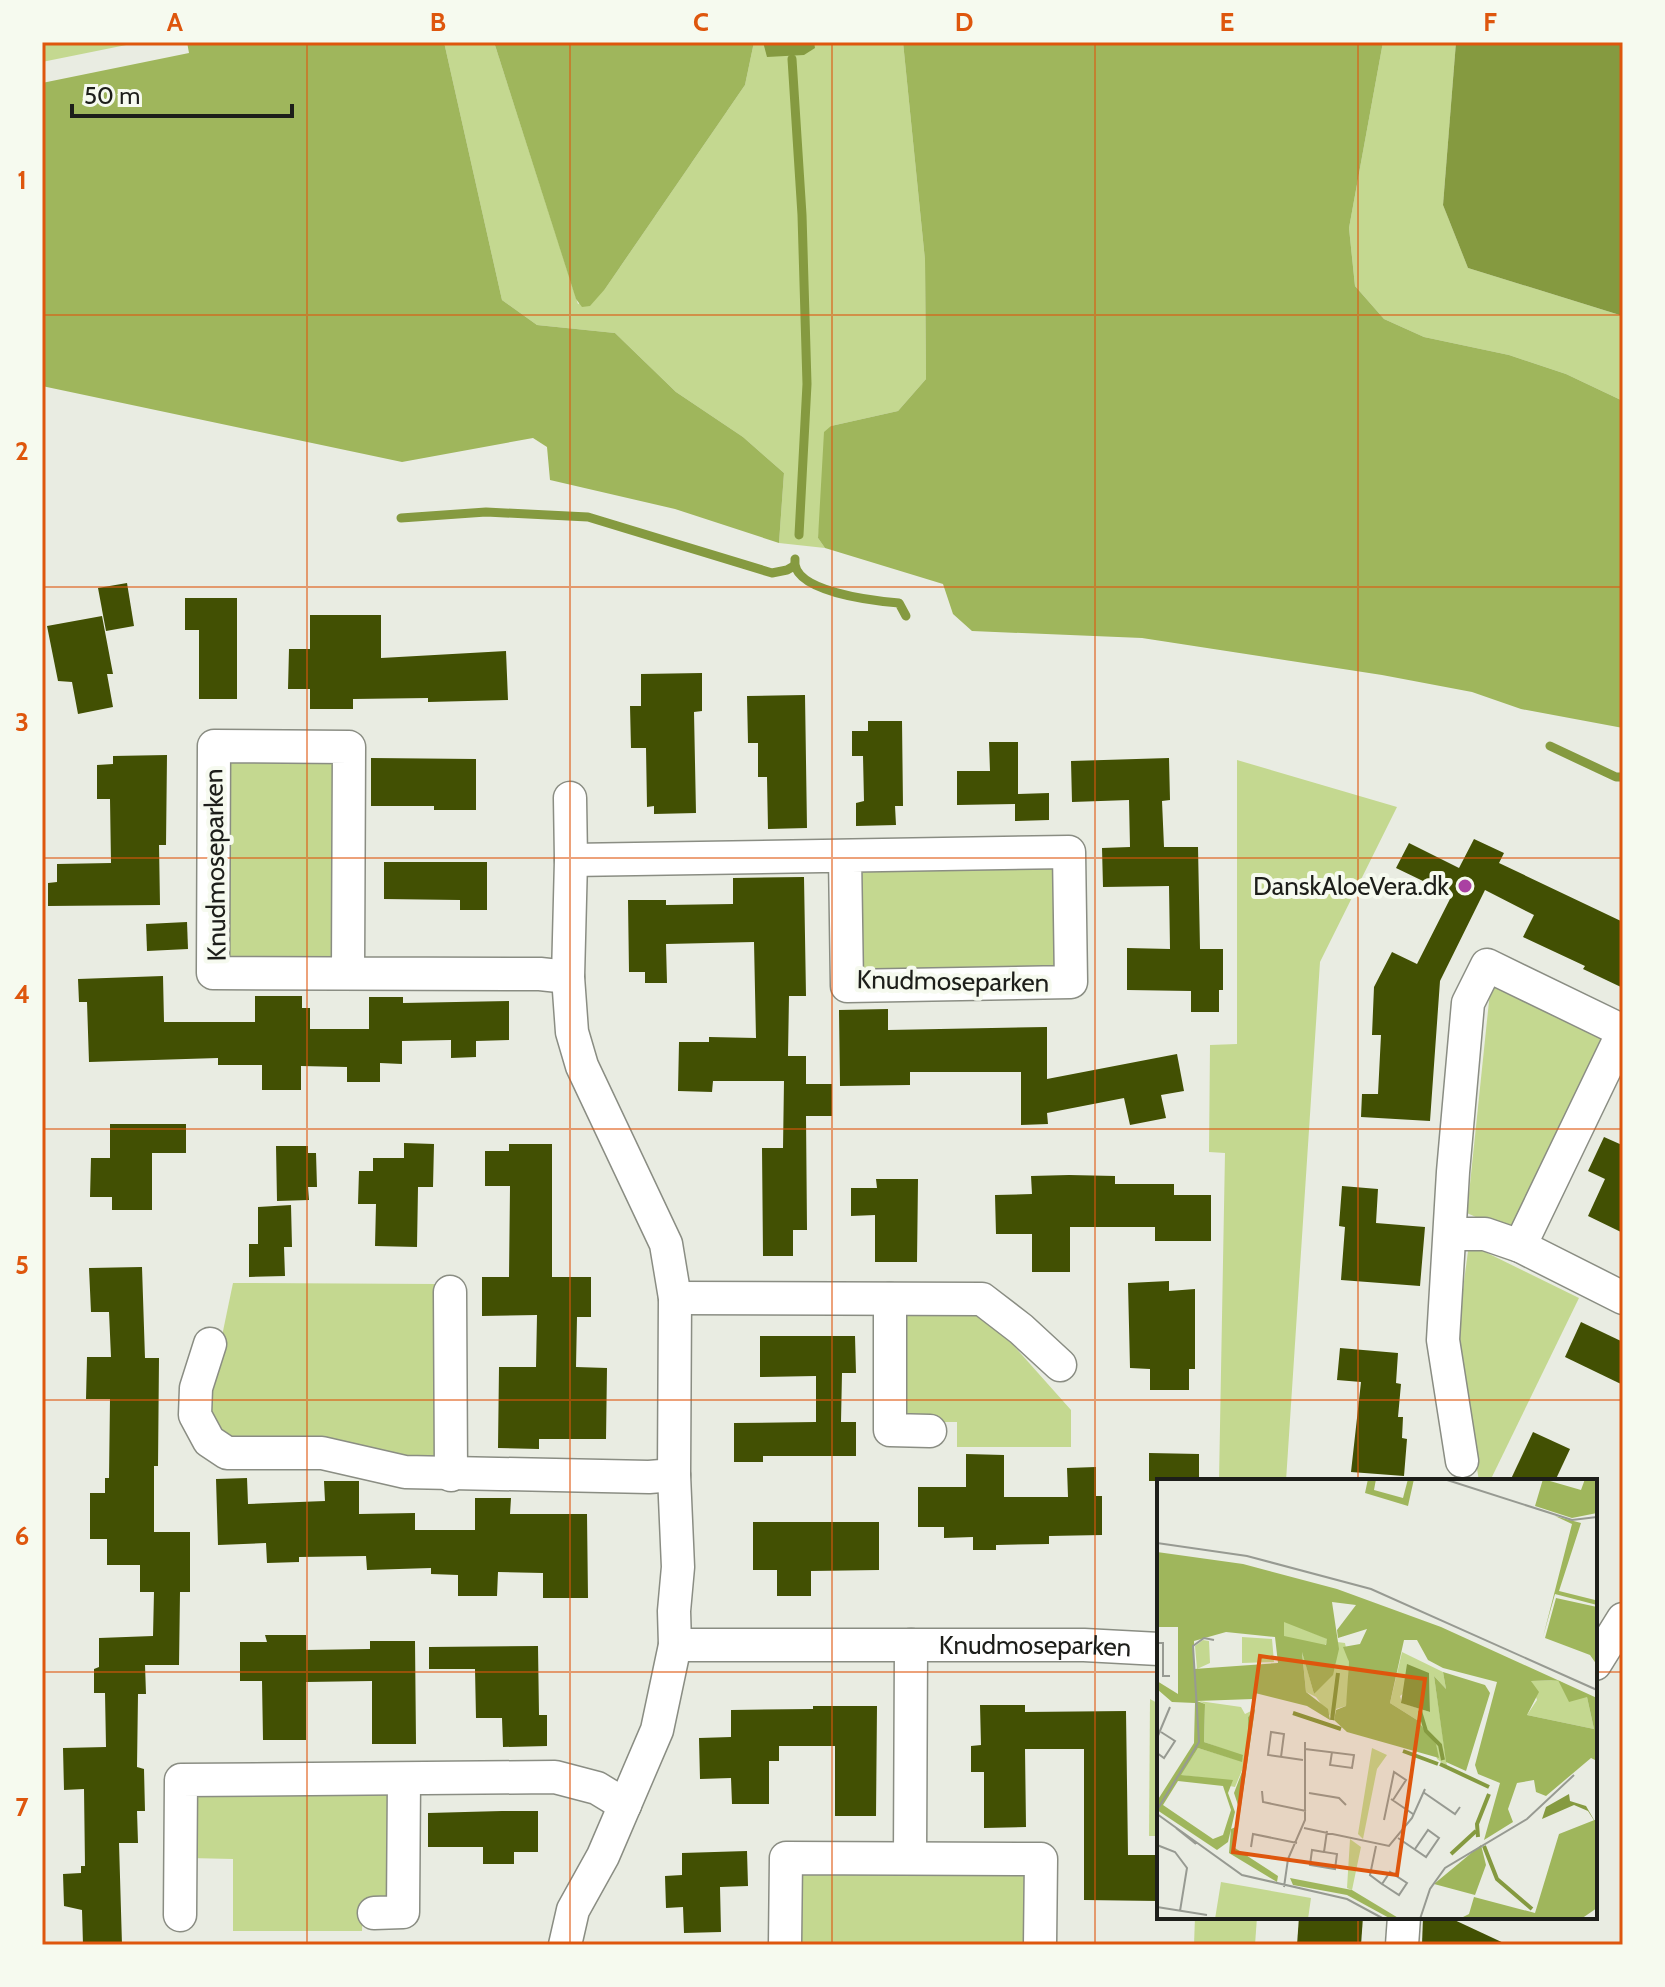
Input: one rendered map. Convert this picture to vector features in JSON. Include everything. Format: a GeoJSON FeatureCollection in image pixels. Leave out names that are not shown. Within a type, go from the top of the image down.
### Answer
{"type":"FeatureCollection","features":[{"type":"Feature","properties":{"kind":"street","name":"Knudmoseparken"},"geometry":{"type":"LineString","coordinates":[[348,973],[349,747],[214,746],[213,973],[540,974],[568,977]]}},
{"type":"Feature","properties":{"kind":"street"},"geometry":{"type":"LineString","coordinates":[[565,1945],[573,1910],[603,1856],[657,1730],[675,1645],[678,1567],[674,1475],[675,1298],[666,1244],[582,1066],[572,1032],[568,977],[570,798]]}},
{"type":"Feature","properties":{"kind":"street","name":"Knudmoseparken"},"geometry":{"type":"LineString","coordinates":[[571,860],[1069,852],[1071,982],[847,986],[845,856]]}},
{"type":"Feature","properties":{"kind":"street"},"geometry":{"type":"LineString","coordinates":[[1462,1461],[1443,1340],[1453,1172],[1468,1003],[1487,965],[1623,1032],[1520,1246]]}},
{"type":"Feature","properties":{"kind":"street"},"geometry":{"type":"LineString","coordinates":[[1451,1234],[1485,1234],[1520,1246],[1623,1298]]}},
{"type":"Feature","properties":{"kind":"street"},"geometry":{"type":"LineString","coordinates":[[450,1292],[451,1475]]}},
{"type":"Feature","properties":{"kind":"street"},"geometry":{"type":"LineString","coordinates":[[675,1298],[982,1299],[1060,1365]]}},
{"type":"Feature","properties":{"kind":"street"},"geometry":{"type":"LineString","coordinates":[[890,1299],[890,1430],[930,1431]]}},
{"type":"Feature","properties":{"kind":"street"},"geometry":{"type":"LineString","coordinates":[[210,1344],[196,1388],[195,1415],[209,1441],[227,1453],[322,1453],[405,1472],[451,1475],[674,1475]]}},
{"type":"Feature","properties":{"kind":"street"},"geometry":{"type":"LineString","coordinates":[[1597,1661],[1623,1619]]}},
{"type":"Feature","properties":{"kind":"street","name":"Knudmoseparken"},"geometry":{"type":"LineString","coordinates":[[675,1645],[1084,1645],[1157,1649]]}},
{"type":"Feature","properties":{"kind":"street","name":"Knudmoseparken"},"geometry":{"type":"LineString","coordinates":[[910,1858],[911,1645]]}},
{"type":"Feature","properties":{"kind":"street"},"geometry":{"type":"LineString","coordinates":[[180,1915],[181,1780],[555,1777],[597,1788],[625,1805]]}},
{"type":"Feature","properties":{"kind":"street"},"geometry":{"type":"LineString","coordinates":[[374,1913],[403,1912],[404,1779]]}},
{"type":"Feature","properties":{"kind":"street"},"geometry":{"type":"LineString","coordinates":[[785,1945],[786,1858],[1041,1859],[1040,1945]]}},
{"type":"Feature","properties":{"kind":"street"},"geometry":{"type":"LineString","coordinates":[[1402,1945],[1404,1919]]}},
{"type":"Feature","properties":{"kind":"shaded area"},"geometry":{"type":"Polygon","coordinates":[[[42,42],[141,42],[42,62],[42,42]]]}},
{"type":"Feature","properties":{"kind":"shaded area"},"geometry":{"type":"Polygon","coordinates":[[[187,42],[444,42],[502,300],[537,325],[615,333],[676,392],[743,437],[784,473],[779,543],[675,509],[550,480],[547,447],[533,438],[402,462],[42,386],[42,83],[189,53],[187,42]]]}},
{"type":"Feature","properties":{"kind":"shaded area"},"geometry":{"type":"Polygon","coordinates":[[[444,42],[494,42],[578,304],[605,289],[745,85],[754,42],[903,42],[925,260],[926,379],[898,411],[831,426],[818,538],[825,548],[779,543],[784,473],[743,437],[676,392],[615,333],[537,325],[502,300],[444,42]]]}},
{"type":"Feature","properties":{"kind":"shaded area"},"geometry":{"type":"Polygon","coordinates":[[[494,42],[754,42],[745,85],[605,289],[590,306],[582,307],[576,299],[494,42]]]}},
{"type":"Feature","properties":{"kind":"shaded area"},"geometry":{"type":"Polygon","coordinates":[[[763,42],[814,42],[815,48],[804,55],[767,57],[763,42]]]}},
{"type":"Feature","properties":{"kind":"shaded area"},"geometry":{"type":"Polygon","coordinates":[[[903,42],[1383,42],[1349,228],[1355,286],[1384,319],[1424,337],[1509,355],[1566,374],[1623,401],[1623,728],[1521,709],[1472,692],[1382,675],[1142,638],[972,631],[953,614],[943,584],[825,548],[818,538],[824,432],[831,426],[898,411],[926,379],[925,260],[903,42]]]}},
{"type":"Feature","properties":{"kind":"shaded area"},"geometry":{"type":"Polygon","coordinates":[[[1383,42],[1456,42],[1443,205],[1468,268],[1623,316],[1623,401],[1566,374],[1509,355],[1424,337],[1384,319],[1355,286],[1349,228],[1383,42]]]}},
{"type":"Feature","properties":{"kind":"shaded area"},"geometry":{"type":"Polygon","coordinates":[[[1456,42],[1623,42],[1623,316],[1468,268],[1443,205],[1456,42]]]}},
{"type":"Feature","properties":{"kind":"shaded area"},"geometry":{"type":"Polygon","coordinates":[[[226,759],[334,761],[334,962],[223,962],[226,759]]]}},
{"type":"Feature","properties":{"kind":"shaded area"},"geometry":{"type":"Polygon","coordinates":[[[1237,760],[1397,807],[1320,962],[1286,1479],[1219,1479],[1225,1153],[1209,1152],[1210,1045],[1237,1044],[1237,760]]]}},
{"type":"Feature","properties":{"kind":"shaded area"},"geometry":{"type":"Polygon","coordinates":[[[1053,864],[1055,974],[855,976],[853,866],[1053,864]]]}},
{"type":"Feature","properties":{"kind":"shaded area"},"geometry":{"type":"Polygon","coordinates":[[[1491,982],[1608,1037],[1515,1235],[1467,1213],[1491,982]]]}},
{"type":"Feature","properties":{"kind":"shaded area"},"geometry":{"type":"Polygon","coordinates":[[[1469,1244],[1579,1298],[1491,1479],[1479,1479],[1456,1341],[1469,1244]]]}},
{"type":"Feature","properties":{"kind":"shaded area"},"geometry":{"type":"Polygon","coordinates":[[[233,1283],[435,1284],[438,1463],[237,1442],[224,1434],[207,1408],[233,1283]]]}},
{"type":"Feature","properties":{"kind":"shaded area"},"geometry":{"type":"Polygon","coordinates":[[[898,1310],[982,1310],[1071,1410],[1071,1447],[957,1447],[957,1422],[898,1422],[898,1310]]]}},
{"type":"Feature","properties":{"kind":"shaded area"},"geometry":{"type":"Polygon","coordinates":[[[1150,1699],[1157,1703],[1157,1836],[1149,1836],[1150,1699]]]}},
{"type":"Feature","properties":{"kind":"shaded area"},"geometry":{"type":"Polygon","coordinates":[[[190,1787],[392,1788],[392,1902],[363,1902],[362,1931],[233,1931],[233,1859],[189,1858],[190,1787]]]}},
{"type":"Feature","properties":{"kind":"shaded area"},"geometry":{"type":"Polygon","coordinates":[[[1030,1867],[1031,1945],[796,1945],[796,1868],[1030,1867]]]}},
{"type":"Feature","properties":{"kind":"shaded area"},"geometry":{"type":"Polygon","coordinates":[[[1195,1919],[1257,1919],[1255,1945],[1194,1945],[1195,1919]]]}},
{"type":"Feature","properties":{"kind":"building"},"geometry":{"type":"Polygon","coordinates":[[[127,583],[134,626],[106,631],[98,588],[127,583]]]}},
{"type":"Feature","properties":{"kind":"building"},"geometry":{"type":"Polygon","coordinates":[[[185,598],[237,598],[237,699],[199,699],[199,630],[185,630],[185,598]]]}},
{"type":"Feature","properties":{"kind":"building"},"geometry":{"type":"Polygon","coordinates":[[[310,615],[381,615],[381,658],[506,651],[508,700],[428,702],[428,698],[353,699],[353,709],[310,709],[310,689],[288,689],[289,649],[310,649],[310,615]]]}},
{"type":"Feature","properties":{"kind":"building"},"geometry":{"type":"Polygon","coordinates":[[[102,616],[113,674],[107,674],[113,707],[78,714],[72,682],[58,681],[47,626],[102,616]]]}},
{"type":"Feature","properties":{"kind":"building"},"geometry":{"type":"Polygon","coordinates":[[[702,673],[702,711],[694,712],[696,813],[654,814],[654,806],[647,807],[646,748],[631,748],[630,706],[641,706],[641,674],[702,673]]]}},
{"type":"Feature","properties":{"kind":"building"},"geometry":{"type":"Polygon","coordinates":[[[805,695],[807,828],[768,829],[767,777],[758,777],[758,743],[748,743],[747,696],[805,695]]]}},
{"type":"Feature","properties":{"kind":"building"},"geometry":{"type":"Polygon","coordinates":[[[868,721],[902,721],[903,806],[895,806],[896,825],[856,826],[856,803],[864,801],[863,756],[852,756],[852,731],[868,731],[868,721]]]}},
{"type":"Feature","properties":{"kind":"building"},"geometry":{"type":"Polygon","coordinates":[[[989,742],[1018,742],[1018,794],[1049,793],[1049,820],[1015,821],[1015,804],[957,805],[957,771],[990,771],[989,742]]]}},
{"type":"Feature","properties":{"kind":"building"},"geometry":{"type":"Polygon","coordinates":[[[167,755],[166,845],[159,845],[160,905],[48,906],[48,883],[57,882],[57,864],[111,863],[110,799],[97,799],[97,765],[113,764],[113,756],[167,755]]]}},
{"type":"Feature","properties":{"kind":"building"},"geometry":{"type":"Polygon","coordinates":[[[371,758],[476,759],[476,810],[371,806],[371,758]]]}},
{"type":"Feature","properties":{"kind":"building"},"geometry":{"type":"Polygon","coordinates":[[[1169,758],[1170,800],[1162,801],[1164,847],[1198,847],[1200,949],[1223,949],[1223,990],[1219,990],[1219,1012],[1191,1012],[1191,991],[1127,990],[1127,948],[1170,949],[1169,886],[1103,887],[1102,848],[1130,847],[1129,800],[1072,802],[1071,761],[1169,758]]]}},
{"type":"Feature","properties":{"kind":"building"},"geometry":{"type":"Polygon","coordinates":[[[1474,839],[1504,853],[1499,863],[1623,922],[1623,988],[1523,937],[1534,915],[1485,890],[1440,981],[1430,1121],[1361,1117],[1362,1094],[1378,1094],[1381,1035],[1372,1035],[1374,987],[1392,952],[1417,964],[1452,895],[1396,868],[1409,843],[1459,868],[1474,839]]]}},
{"type":"Feature","properties":{"kind":"building"},"geometry":{"type":"Polygon","coordinates":[[[384,862],[487,862],[487,910],[460,910],[460,900],[384,899],[384,862]]]}},
{"type":"Feature","properties":{"kind":"building"},"geometry":{"type":"Polygon","coordinates":[[[804,877],[806,996],[789,996],[788,1056],[806,1056],[806,1084],[832,1084],[832,1116],[806,1116],[807,1230],[793,1230],[793,1256],[763,1256],[762,1148],[783,1148],[784,1081],[713,1081],[712,1092],[678,1091],[679,1042],[709,1042],[709,1037],[756,1038],[754,942],[666,944],[667,983],[645,983],[645,972],[629,972],[628,900],[666,900],[666,905],[733,904],[733,878],[804,877]]]}},
{"type":"Feature","properties":{"kind":"building"},"geometry":{"type":"Polygon","coordinates":[[[187,922],[188,949],[147,951],[146,924],[187,922]]]}},
{"type":"Feature","properties":{"kind":"building"},"geometry":{"type":"Polygon","coordinates":[[[163,976],[164,1022],[255,1022],[255,996],[302,996],[302,1008],[310,1008],[310,1029],[369,1029],[369,997],[403,997],[403,1003],[509,1001],[509,1040],[476,1041],[476,1057],[451,1058],[451,1040],[402,1041],[402,1064],[380,1063],[380,1082],[347,1082],[347,1067],[301,1066],[301,1090],[262,1090],[262,1065],[218,1065],[218,1058],[89,1062],[87,1002],[79,1002],[78,979],[163,976]]]}},
{"type":"Feature","properties":{"kind":"building"},"geometry":{"type":"Polygon","coordinates":[[[888,1009],[888,1030],[1047,1027],[1047,1079],[1177,1054],[1184,1091],[1161,1095],[1166,1118],[1130,1125],[1124,1098],[1047,1113],[1048,1124],[1021,1125],[1021,1072],[910,1072],[910,1085],[840,1086],[839,1010],[888,1009]]]}},
{"type":"Feature","properties":{"kind":"building"},"geometry":{"type":"Polygon","coordinates":[[[110,1124],[186,1124],[186,1153],[152,1153],[152,1210],[112,1210],[112,1197],[90,1197],[91,1158],[110,1158],[110,1124]]]}},
{"type":"Feature","properties":{"kind":"building"},"geometry":{"type":"Polygon","coordinates":[[[1604,1137],[1623,1143],[1623,1233],[1588,1216],[1605,1179],[1588,1171],[1604,1137]]]}},
{"type":"Feature","properties":{"kind":"building"},"geometry":{"type":"Polygon","coordinates":[[[404,1143],[434,1144],[433,1187],[418,1187],[417,1247],[375,1246],[376,1204],[358,1204],[359,1171],[373,1171],[373,1158],[404,1158],[404,1143]]]}},
{"type":"Feature","properties":{"kind":"building"},"geometry":{"type":"Polygon","coordinates":[[[509,1144],[552,1144],[552,1277],[591,1277],[591,1317],[577,1317],[576,1367],[607,1368],[606,1439],[539,1439],[539,1449],[498,1448],[499,1367],[536,1367],[537,1315],[482,1316],[482,1277],[509,1277],[510,1186],[485,1186],[485,1151],[509,1151],[509,1144]]]}},
{"type":"Feature","properties":{"kind":"building"},"geometry":{"type":"Polygon","coordinates":[[[276,1146],[308,1146],[308,1153],[316,1153],[317,1187],[308,1187],[309,1200],[277,1201],[276,1146]]]}},
{"type":"Feature","properties":{"kind":"building"},"geometry":{"type":"Polygon","coordinates":[[[1031,1176],[1115,1176],[1115,1184],[1174,1184],[1174,1195],[1211,1195],[1211,1241],[1155,1241],[1155,1227],[1070,1227],[1070,1272],[1032,1272],[1032,1234],[996,1234],[995,1195],[1032,1194],[1031,1176]]]}},
{"type":"Feature","properties":{"kind":"building"},"geometry":{"type":"Polygon","coordinates":[[[876,1179],[918,1179],[917,1262],[875,1262],[875,1215],[851,1216],[851,1188],[877,1188],[876,1179]]]}},
{"type":"Feature","properties":{"kind":"building"},"geometry":{"type":"Polygon","coordinates":[[[1342,1186],[1378,1189],[1376,1223],[1425,1227],[1420,1286],[1341,1280],[1345,1227],[1339,1226],[1342,1186]]]}},
{"type":"Feature","properties":{"kind":"building"},"geometry":{"type":"Polygon","coordinates":[[[291,1205],[292,1247],[284,1247],[285,1276],[249,1277],[249,1244],[258,1244],[258,1207],[291,1205]]]}},
{"type":"Feature","properties":{"kind":"building"},"geometry":{"type":"Polygon","coordinates":[[[142,1267],[145,1358],[159,1358],[154,1532],[190,1532],[190,1592],[180,1592],[179,1665],[145,1665],[146,1694],[138,1694],[137,1767],[144,1769],[145,1811],[137,1811],[138,1843],[119,1843],[122,1945],[83,1945],[82,1910],[64,1906],[63,1874],[81,1873],[81,1866],[85,1866],[84,1789],[64,1790],[63,1748],[106,1747],[105,1693],[94,1693],[94,1669],[99,1667],[99,1638],[153,1636],[154,1592],[140,1592],[140,1565],[107,1565],[107,1539],[90,1539],[90,1493],[105,1493],[105,1478],[109,1478],[110,1399],[86,1399],[87,1357],[111,1357],[109,1312],[91,1312],[89,1268],[142,1267]]]}},
{"type":"Feature","properties":{"kind":"building"},"geometry":{"type":"Polygon","coordinates":[[[1169,1281],[1169,1291],[1195,1289],[1195,1369],[1189,1369],[1189,1390],[1150,1390],[1150,1369],[1130,1368],[1128,1283],[1169,1281]]]}},
{"type":"Feature","properties":{"kind":"building"},"geometry":{"type":"Polygon","coordinates":[[[1581,1322],[1623,1342],[1623,1385],[1565,1357],[1581,1322]]]}},
{"type":"Feature","properties":{"kind":"building"},"geometry":{"type":"Polygon","coordinates":[[[760,1336],[855,1336],[856,1373],[842,1373],[841,1422],[856,1422],[856,1456],[763,1456],[763,1462],[734,1462],[734,1423],[816,1422],[816,1376],[760,1377],[760,1336]]]}},
{"type":"Feature","properties":{"kind":"building"},"geometry":{"type":"Polygon","coordinates":[[[1340,1348],[1398,1353],[1396,1383],[1401,1384],[1398,1417],[1403,1417],[1402,1438],[1407,1439],[1404,1476],[1351,1472],[1361,1382],[1337,1380],[1340,1348]]]}},
{"type":"Feature","properties":{"kind":"building"},"geometry":{"type":"Polygon","coordinates":[[[1533,1432],[1570,1449],[1556,1479],[1511,1479],[1533,1432]]]}},
{"type":"Feature","properties":{"kind":"building"},"geometry":{"type":"Polygon","coordinates":[[[1149,1453],[1199,1454],[1199,1479],[1149,1481],[1149,1453]]]}},
{"type":"Feature","properties":{"kind":"building"},"geometry":{"type":"Polygon","coordinates":[[[966,1454],[1004,1455],[1004,1497],[1068,1497],[1067,1468],[1096,1467],[1096,1496],[1102,1496],[1102,1535],[1049,1536],[1049,1544],[996,1545],[996,1550],[973,1550],[973,1537],[944,1538],[944,1527],[918,1527],[918,1487],[966,1487],[966,1454]]]}},
{"type":"Feature","properties":{"kind":"building"},"geometry":{"type":"Polygon","coordinates":[[[247,1478],[248,1504],[325,1501],[324,1481],[359,1481],[359,1514],[415,1513],[415,1530],[475,1530],[475,1498],[511,1498],[510,1514],[587,1514],[588,1598],[543,1598],[543,1573],[498,1572],[497,1596],[458,1596],[458,1575],[431,1574],[431,1568],[367,1570],[366,1556],[299,1557],[299,1562],[267,1563],[266,1543],[218,1545],[216,1479],[247,1478]]]}},
{"type":"Feature","properties":{"kind":"building"},"geometry":{"type":"Polygon","coordinates":[[[753,1522],[879,1522],[879,1570],[811,1571],[811,1596],[777,1596],[777,1570],[753,1570],[753,1522]]]}},
{"type":"Feature","properties":{"kind":"building"},"geometry":{"type":"Polygon","coordinates":[[[265,1635],[306,1635],[306,1650],[370,1649],[370,1641],[415,1641],[416,1744],[372,1744],[372,1681],[306,1682],[306,1740],[263,1740],[262,1681],[240,1681],[240,1642],[267,1642],[265,1635]]]}},
{"type":"Feature","properties":{"kind":"building"},"geometry":{"type":"Polygon","coordinates":[[[538,1646],[539,1715],[547,1715],[547,1746],[503,1747],[502,1718],[476,1718],[475,1669],[429,1669],[429,1647],[538,1646]]]}},
{"type":"Feature","properties":{"kind":"building"},"geometry":{"type":"Polygon","coordinates":[[[980,1705],[1025,1705],[1025,1712],[1126,1711],[1128,1855],[1157,1855],[1157,1901],[1084,1900],[1084,1749],[1025,1749],[1026,1827],[984,1828],[984,1772],[971,1772],[971,1746],[981,1745],[980,1705]]]}},
{"type":"Feature","properties":{"kind":"building"},"geometry":{"type":"Polygon","coordinates":[[[813,1706],[877,1706],[876,1816],[835,1816],[835,1746],[779,1746],[779,1761],[769,1761],[769,1804],[732,1804],[731,1778],[700,1779],[699,1738],[731,1737],[731,1710],[813,1709],[813,1706]]]}},
{"type":"Feature","properties":{"kind":"building"},"geometry":{"type":"Polygon","coordinates":[[[538,1811],[538,1852],[514,1852],[514,1864],[483,1864],[483,1847],[428,1847],[428,1813],[538,1811]]]}},
{"type":"Feature","properties":{"kind":"building"},"geometry":{"type":"Polygon","coordinates":[[[747,1851],[748,1886],[720,1887],[721,1932],[684,1933],[683,1907],[666,1908],[665,1876],[682,1875],[682,1853],[747,1851]]]}},
{"type":"Feature","properties":{"kind":"building"},"geometry":{"type":"Polygon","coordinates":[[[1299,1919],[1363,1919],[1361,1945],[1297,1945],[1299,1919]]]}},
{"type":"Feature","properties":{"kind":"building"},"geometry":{"type":"Polygon","coordinates":[[[1423,1919],[1452,1919],[1508,1945],[1422,1945],[1423,1919]]]}},
{"type":"Feature","properties":{"kind":"waterway"},"geometry":{"type":"LineString","coordinates":[[792,59],[802,215],[807,384],[799,535]]}},
{"type":"Feature","properties":{"kind":"waterway"},"geometry":{"type":"LineString","coordinates":[[401,518],[486,512],[588,517],[772,573],[794,566]]}},
{"type":"Feature","properties":{"kind":"waterway"},"geometry":{"type":"LineString","coordinates":[[795,559],[797,570],[806,580],[819,587],[854,597],[899,603],[906,616]]}},
{"type":"Feature","properties":{"kind":"waterway"},"geometry":{"type":"LineString","coordinates":[[1550,746],[1616,777],[1623,777]]}},
{"type":"Feature","properties":{"kind":"place","name":"DanskAloeVera.dk"},"geometry":{"type":"Point","coordinates":[1465,886]}}]}
